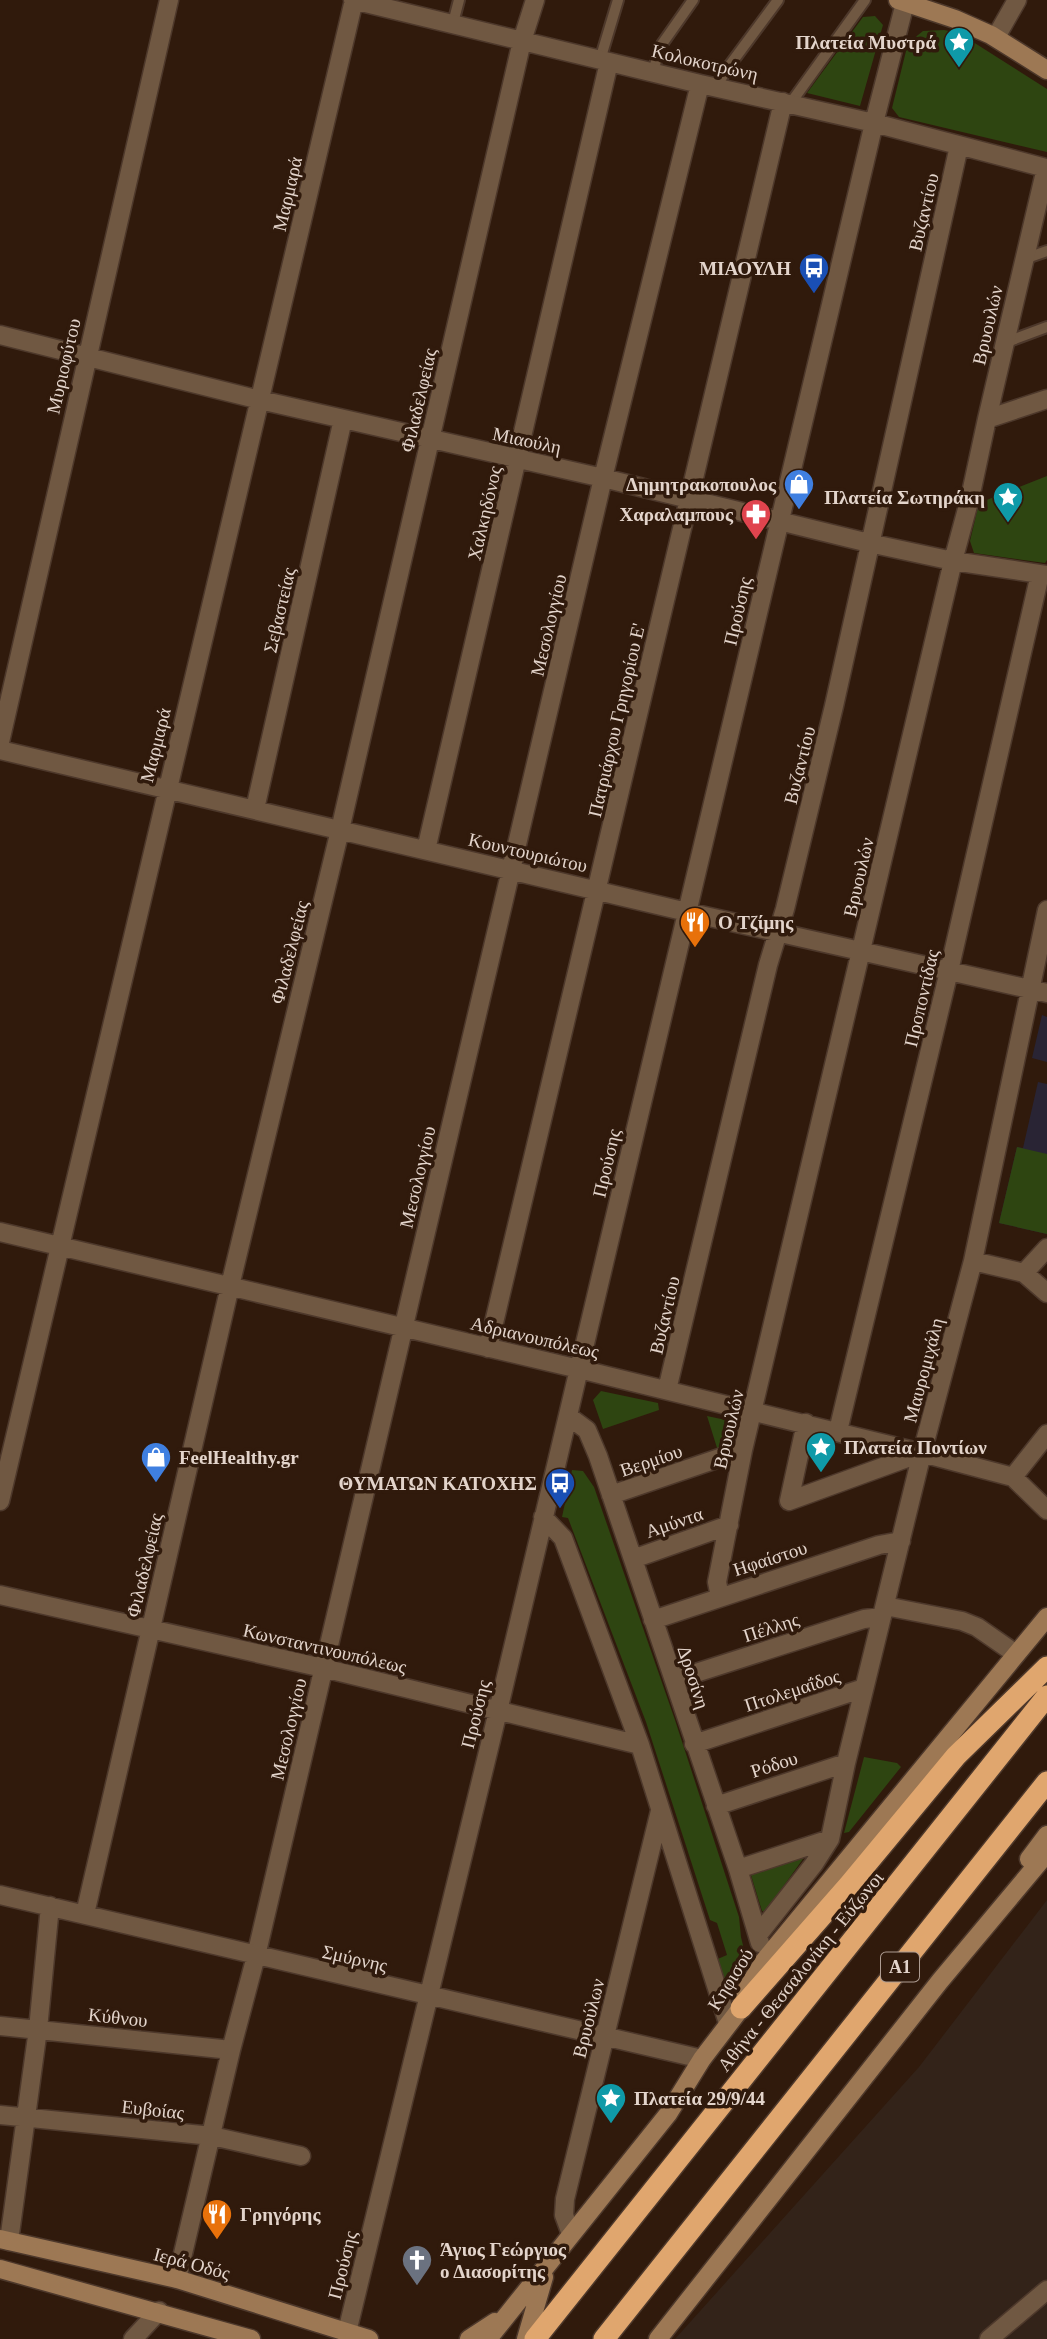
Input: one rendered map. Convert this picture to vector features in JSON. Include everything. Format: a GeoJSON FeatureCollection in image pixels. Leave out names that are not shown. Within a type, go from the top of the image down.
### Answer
{"type":"FeatureCollection","features":[{"type":"Feature","properties":{"kind":"highway"},"geometry":{"type":"LineString","coordinates":[[734,2015],[849,1885],[956,1756],[1047,1667]]}},
{"type":"Feature","properties":{"kind":"highway","name":"Αθήνα - Θεσσαλονίκη - Εύζωνοι"},"geometry":{"type":"LineString","coordinates":[[535,2339],[1047,1696]]}},
{"type":"Feature","properties":{"kind":"highway","name":"Α1"},"geometry":{"type":"LineString","coordinates":[[604,2339],[1045,1786]]}},
{"type":"Feature","properties":{"kind":"main road"},"geometry":{"type":"LineString","coordinates":[[902,1],[955,19],[996,37],[1047,70]]}},
{"type":"Feature","properties":{"kind":"main road","name":"Κηφισού"},"geometry":{"type":"LineString","coordinates":[[488,2339],[667,2114],[734,2015],[744,1992],[764,1961],[1047,1617]]}},
{"type":"Feature","properties":{"kind":"main road"},"geometry":{"type":"LineString","coordinates":[[940,1981],[1047,1835]]}},
{"type":"Feature","properties":{"kind":"main road"},"geometry":{"type":"LineString","coordinates":[[658,2339],[940,1981],[1047,1853]]}},
{"type":"Feature","properties":{"kind":"main road","name":"Ιερά Οδός"},"geometry":{"type":"LineString","coordinates":[[4,2240],[177,2279],[369,2339]]}},
{"type":"Feature","properties":{"kind":"main road"},"geometry":{"type":"LineString","coordinates":[[526,2339],[548,2263]]}},
{"type":"Feature","properties":{"kind":"main road"},"geometry":{"type":"LineString","coordinates":[[0,2269],[159,2311],[251,2339]]}},
{"type":"Feature","properties":{"kind":"main road"},"geometry":{"type":"LineString","coordinates":[[470,2339],[510,2312]]}},
{"type":"Feature","properties":{"kind":"main road"},"geometry":{"type":"LineString","coordinates":[[651,2339],[671,2320]]}},
{"type":"Feature","properties":{"kind":"street","name":"Μυριοφύτου"},"geometry":{"type":"LineString","coordinates":[[0,742],[169,0]]}},
{"type":"Feature","properties":{"kind":"street","name":"Κολοκοτρώνη"},"geometry":{"type":"LineString","coordinates":[[354,0],[874,124],[959,146],[1045,174]]}},
{"type":"Feature","properties":{"kind":"street","name":"Μαρμαρά"},"geometry":{"type":"LineString","coordinates":[[0,1501],[354,0]]}},
{"type":"Feature","properties":{"kind":"street","name":"Φιλαδελφείας"},"geometry":{"type":"LineString","coordinates":[[85,1914],[522,41],[535,0]]}},
{"type":"Feature","properties":{"kind":"street"},"geometry":{"type":"LineString","coordinates":[[996,37],[1017,0]]}},
{"type":"Feature","properties":{"kind":"street","name":"Προύσης"},"geometry":{"type":"LineString","coordinates":[[347,2332],[498,1711],[902,1]]}},
{"type":"Feature","properties":{"kind":"street","name":"Χαλκηδόνος"},"geometry":{"type":"LineString","coordinates":[[426,850],[518,460],[605,61]]}},
{"type":"Feature","properties":{"kind":"street","name":"Μεσολογγίου"},"geometry":{"type":"LineString","coordinates":[[177,2279],[513,870],[603,478],[708,86]]}},
{"type":"Feature","properties":{"kind":"street","name":"Πατριάρχου Γρηγορίου Ε'"},"geometry":{"type":"LineString","coordinates":[[488,1348],[787,103]]}},
{"type":"Feature","properties":{"kind":"street","name":"Βυζαντίου"},"geometry":{"type":"LineString","coordinates":[[667,1390],[768,965],[779,931],[831,719],[959,146]]}},
{"type":"Feature","properties":{"kind":"street","name":"Βρυουλών"},"geometry":{"type":"LineString","coordinates":[[720,1597],[718,1582],[743,1450],[1045,174]]}},
{"type":"Feature","properties":{"kind":"street","name":"Μιαούλη"},"geometry":{"type":"LineString","coordinates":[[0,335],[260,400],[603,478],[869,543],[953,561],[1043,575]]}},
{"type":"Feature","properties":{"kind":"street"},"geometry":{"type":"LineString","coordinates":[[987,419],[1047,399]]}},
{"type":"Feature","properties":{"kind":"street","name":"Σεβαστείας"},"geometry":{"type":"LineString","coordinates":[[255,810],[343,419]]}},
{"type":"Feature","properties":{"kind":"street","name":"Προποντίδας"},"geometry":{"type":"LineString","coordinates":[[838,1431],[1043,575]]}},
{"type":"Feature","properties":{"kind":"street","name":"Κουντουριώτου"},"geometry":{"type":"LineString","coordinates":[[0,750],[687,912],[1039,991]]}},
{"type":"Feature","properties":{"kind":"street","name":"Μαυρομιχάλη"},"geometry":{"type":"LineString","coordinates":[[758,1935],[814,1864],[830,1839],[864,1688],[922,1453],[974,1261],[1039,991],[1047,910]]}},
{"type":"Feature","properties":{"kind":"street","name":"Αδριανουπόλεως"},"geometry":{"type":"LineString","coordinates":[[0,1232],[806,1423],[1013,1477],[1047,1510]]}},
{"type":"Feature","properties":{"kind":"street"},"geometry":{"type":"LineString","coordinates":[[1024,1273],[1047,1248]]}},
{"type":"Feature","properties":{"kind":"street"},"geometry":{"type":"LineString","coordinates":[[974,1261],[1024,1273],[1047,1293]]}},
{"type":"Feature","properties":{"kind":"street","name":"Δροσίνη"},"geometry":{"type":"LineString","coordinates":[[568,1416],[590,1435],[738,1869],[764,1961]]}},
{"type":"Feature","properties":{"kind":"street"},"geometry":{"type":"LineString","coordinates":[[806,1423],[789,1501],[922,1453]]}},
{"type":"Feature","properties":{"kind":"street"},"geometry":{"type":"LineString","coordinates":[[1013,1477],[1047,1434]]}},
{"type":"Feature","properties":{"kind":"street","name":"Βερμίου"},"geometry":{"type":"LineString","coordinates":[[611,1495],[743,1450]]}},
{"type":"Feature","properties":{"kind":"street"},"geometry":{"type":"LineString","coordinates":[[543,1517],[563,1538],[640,1745],[660,1811],[734,2015]]}},
{"type":"Feature","properties":{"kind":"street","name":"Αμύντα"},"geometry":{"type":"LineString","coordinates":[[633,1559],[729,1525]]}},
{"type":"Feature","properties":{"kind":"street","name":"Ηφαίστου"},"geometry":{"type":"LineString","coordinates":[[653,1620],[878,1545],[901,1541]]}},
{"type":"Feature","properties":{"kind":"street","name":"Κωνσταντινουπόλεως"},"geometry":{"type":"LineString","coordinates":[[0,1595],[323,1668],[640,1745]]}},
{"type":"Feature","properties":{"kind":"street"},"geometry":{"type":"LineString","coordinates":[[883,1611],[962,1621],[977,1627],[1016,1654]]}},
{"type":"Feature","properties":{"kind":"street","name":"Πέλλης"},"geometry":{"type":"LineString","coordinates":[[674,1680],[883,1611]]}},
{"type":"Feature","properties":{"kind":"street","name":"Πτολεμαΐδος"},"geometry":{"type":"LineString","coordinates":[[694,1744],[864,1688]]}},
{"type":"Feature","properties":{"kind":"street","name":"Ρόδου"},"geometry":{"type":"LineString","coordinates":[[716,1806],[846,1763]]}},
{"type":"Feature","properties":{"kind":"street","name":"Βρυούλων"},"geometry":{"type":"LineString","coordinates":[[572,2234],[564,2215],[565,2199],[660,1811]]}},
{"type":"Feature","properties":{"kind":"street"},"geometry":{"type":"LineString","coordinates":[[738,1869],[830,1839]]}},
{"type":"Feature","properties":{"kind":"street","name":"Σμύρνης"},"geometry":{"type":"LineString","coordinates":[[0,1895],[702,2059]]}},
{"type":"Feature","properties":{"kind":"street"},"geometry":{"type":"LineString","coordinates":[[4,2240],[38,2029],[50,1906]]}},
{"type":"Feature","properties":{"kind":"street","name":"Κύθνου"},"geometry":{"type":"LineString","coordinates":[[0,2026],[231,2050]]}},
{"type":"Feature","properties":{"kind":"street","name":"Ευβοίας"},"geometry":{"type":"LineString","coordinates":[[0,2115],[212,2136],[301,2156]]}},
{"type":"Feature","properties":{"kind":"street"},"geometry":{"type":"LineString","coordinates":[[989,2339],[1047,2290]]}},
{"type":"Feature","properties":{"kind":"street"},"geometry":{"type":"LineString","coordinates":[[133,2339],[159,2311]]}},
{"type":"Feature","properties":{"kind":"lane"},"geometry":{"type":"LineString","coordinates":[[453,23],[459,0]]}},
{"type":"Feature","properties":{"kind":"lane","name":"Χαλκηδόνος"},"geometry":{"type":"LineString","coordinates":[[605,61],[618,0]]}},
{"type":"Feature","properties":{"kind":"lane"},"geometry":{"type":"LineString","coordinates":[[653,72],[660,47],[693,0]]}},
{"type":"Feature","properties":{"kind":"lane","name":"Μεσολογγίου"},"geometry":{"type":"LineString","coordinates":[[708,86],[727,69],[778,0]]}},
{"type":"Feature","properties":{"kind":"lane","name":"Πατριάρχου Γρηγορίου Ε'"},"geometry":{"type":"LineString","coordinates":[[787,103],[865,0]]}},
{"type":"Feature","properties":{"kind":"lane"},"geometry":{"type":"LineString","coordinates":[[1024,260],[1047,251]]}},
{"type":"Feature","properties":{"kind":"lane"},"geometry":{"type":"LineString","coordinates":[[1004,343],[1047,327]]}},
{"type":"Feature","properties":{"kind":"shaded area"},"geometry":{"type":"Polygon","coordinates":[[[1042,1015],[1047,1017],[1047,1062],[1032,1058],[1042,1015]]]}},
{"type":"Feature","properties":{"kind":"shaded area"},"geometry":{"type":"Polygon","coordinates":[[[1038,1082],[1047,1084],[1047,1234],[999,1223],[1017,1147],[1023,1148],[1038,1082]]]}},
{"type":"Feature","properties":{"kind":"shaded area"},"geometry":{"type":"Polygon","coordinates":[[[1047,1900],[1047,2339],[675,2339],[919,2067],[1047,1900]]]}},
{"type":"Feature","properties":{"kind":"green space"},"geometry":{"type":"Polygon","coordinates":[[[875,16],[883,25],[860,106],[807,93],[863,17],[875,16]]]}},
{"type":"Feature","properties":{"kind":"green space","name":"Πλατεία Μυστρά"},"geometry":{"type":"Polygon","coordinates":[[[944,30],[959,33],[1047,89],[1047,152],[899,117],[892,108],[908,43],[923,31],[944,30]]]}},
{"type":"Feature","properties":{"kind":"green space","name":"Πλατεία Σωτηράκη"},"geometry":{"type":"Polygon","coordinates":[[[1047,476],[1045,563],[974,553],[970,541],[979,503],[1047,476]]]}},
{"type":"Feature","properties":{"kind":"green space"},"geometry":{"type":"Polygon","coordinates":[[[1017,1147],[1047,1154],[1047,1234],[999,1223],[1017,1147]]]}},
{"type":"Feature","properties":{"kind":"green space"},"geometry":{"type":"Polygon","coordinates":[[[601,1391],[658,1403],[659,1410],[603,1429],[593,1400],[601,1391]]]}},
{"type":"Feature","properties":{"kind":"green space"},"geometry":{"type":"Polygon","coordinates":[[[707,1416],[740,1423],[738,1444],[718,1451],[707,1416]]]}},
{"type":"Feature","properties":{"kind":"green space"},"geometry":{"type":"Polygon","coordinates":[[[572,1470],[583,1471],[594,1487],[675,1720],[739,1917],[747,1962],[723,1990],[713,1961],[727,1955],[717,1923],[710,1920],[646,1722],[568,1518],[562,1517],[572,1470]]]}},
{"type":"Feature","properties":{"kind":"green space"},"geometry":{"type":"Polygon","coordinates":[[[864,1757],[897,1763],[901,1767],[849,1832],[844,1833],[864,1757]]]}},
{"type":"Feature","properties":{"kind":"green space"},"geometry":{"type":"Polygon","coordinates":[[[808,1852],[765,1912],[762,1911],[750,1872],[808,1852]]]}},
{"type":"Feature","properties":{"kind":"place","name":"Πλατεία Μυστρά"},"geometry":{"type":"Point","coordinates":[959,69]}},
{"type":"Feature","properties":{"kind":"place","name":"ΜΙΑΟΥΛΗ"},"geometry":{"type":"Point","coordinates":[814,295]}},
{"type":"Feature","properties":{"kind":"place","name":"Δημητρακοπουλος"},"geometry":{"type":"Point","coordinates":[799,511]}},
{"type":"Feature","properties":{"kind":"place","name":"Πλατεία Σωτηράκη"},"geometry":{"type":"Point","coordinates":[1008,524]}},
{"type":"Feature","properties":{"kind":"place","name":"Χαραλαμπους"},"geometry":{"type":"Point","coordinates":[756,541]}},
{"type":"Feature","properties":{"kind":"place","name":"Ο Τζίμης"},"geometry":{"type":"Point","coordinates":[695,949]}},
{"type":"Feature","properties":{"kind":"place","name":"Πλατεία Ποντίων"},"geometry":{"type":"Point","coordinates":[821,1474]}},
{"type":"Feature","properties":{"kind":"place","name":"FeelHealthy.gr"},"geometry":{"type":"Point","coordinates":[156,1484]}},
{"type":"Feature","properties":{"kind":"place","name":"ΘΥΜΑΤΩΝ ΚΑΤΟΧΗΣ"},"geometry":{"type":"Point","coordinates":[560,1510]}},
{"type":"Feature","properties":{"kind":"place","name":"Πλατεία 29/9/44"},"geometry":{"type":"Point","coordinates":[611,2125]}},
{"type":"Feature","properties":{"kind":"place","name":"Γρηγόρης"},"geometry":{"type":"Point","coordinates":[217,2241]}},
{"type":"Feature","properties":{"kind":"place","name":"Άγιος Γεώργιος ο Διασορίτης"},"geometry":{"type":"Point","coordinates":[417,2287]}}]}
